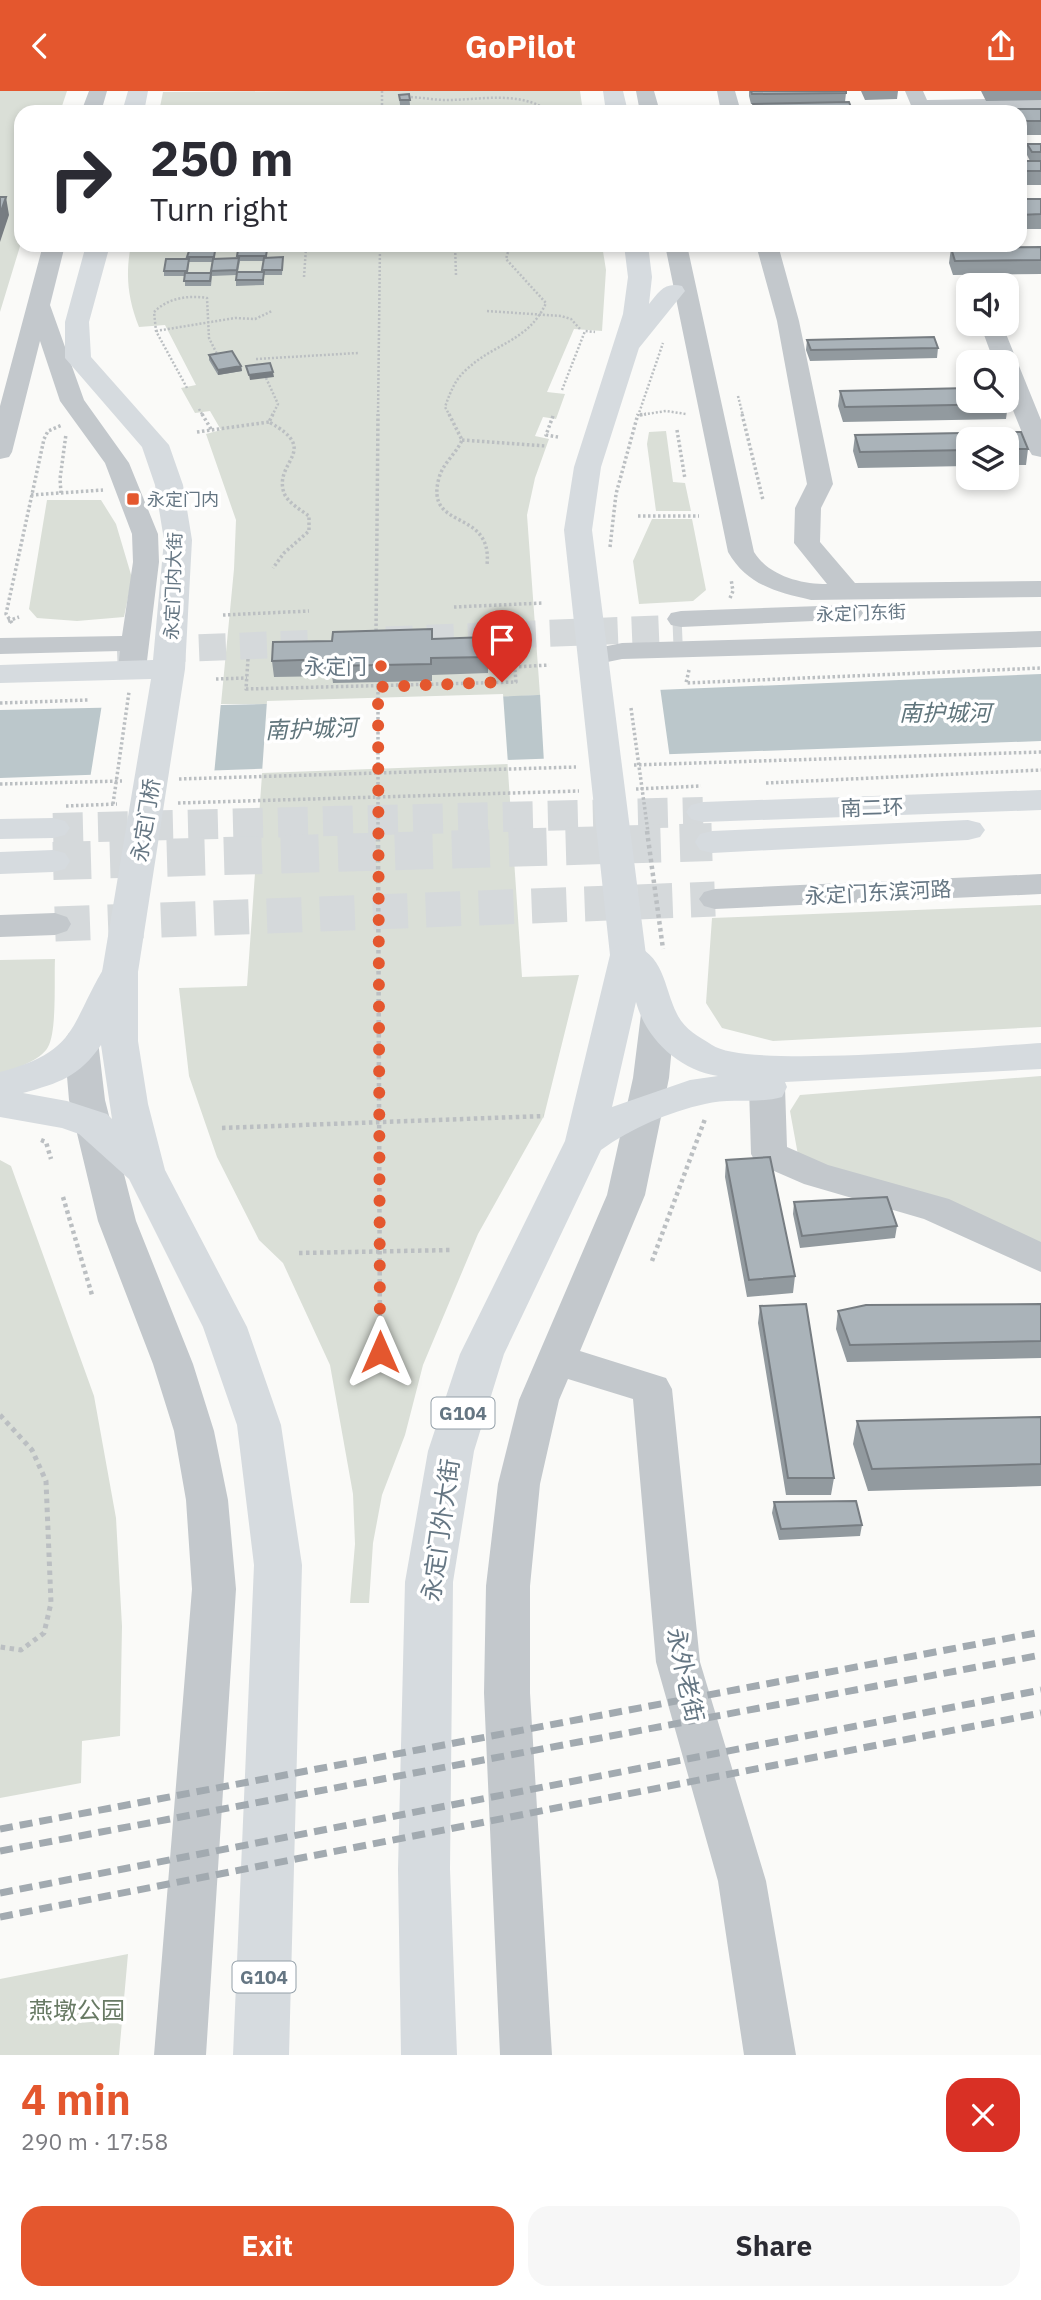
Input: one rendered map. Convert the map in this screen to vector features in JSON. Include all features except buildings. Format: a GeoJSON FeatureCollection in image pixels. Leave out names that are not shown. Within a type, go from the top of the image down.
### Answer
{"type":"FeatureCollection","features":[{"type":"Feature","properties":{"kind":"main road","name":"永定门内大街"},"geometry":{"type":"LineString","coordinates":[[96,252],[77,322],[78,358],[155,445],[169,485],[178,540],[167,678]]}},
{"type":"Feature","properties":{"kind":"main road"},"geometry":{"type":"LineString","coordinates":[[637,252],[640,281],[627,345],[587,466],[579,501],[578,530],[594,664],[646,954],[648,979],[658,1014],[673,1037],[708,1061],[758,1069],[814,1069],[1041,1056]]}},
{"type":"Feature","properties":{"kind":"main road"},"geometry":{"type":"LineString","coordinates":[[627,345],[673,291]]}},
{"type":"Feature","properties":{"kind":"main road"},"geometry":{"type":"LineString","coordinates":[[64,377],[169,485]]}},
{"type":"Feature","properties":{"kind":"main road"},"geometry":{"type":"LineString","coordinates":[[0,674],[122,654],[167,678]]}},
{"type":"Feature","properties":{"kind":"main road","name":"永定门桥"},"geometry":{"type":"LineString","coordinates":[[120,972],[167,678]]}},
{"type":"Feature","properties":{"kind":"main road"},"geometry":{"type":"LineString","coordinates":[[977,803],[1041,790]]}},
{"type":"Feature","properties":{"kind":"main road","name":"南二环"},"geometry":{"type":"LineString","coordinates":[[708,813],[1041,800]]}},
{"type":"Feature","properties":{"kind":"main road","name":"南二环"},"geometry":{"type":"LineString","coordinates":[[708,813],[1041,826]]}},
{"type":"Feature","properties":{"kind":"main road"},"geometry":{"type":"LineString","coordinates":[[0,829],[57,817]]}},
{"type":"Feature","properties":{"kind":"main road"},"geometry":{"type":"LineString","coordinates":[[0,863],[53,862]]}},
{"type":"Feature","properties":{"kind":"main road","name":"永定门外大街"},"geometry":{"type":"LineString","coordinates":[[429,2055],[424,1869],[429,1582],[451,1451],[482,1354],[564,1128],[646,954]]}},
{"type":"Feature","properties":{"kind":"main road"},"geometry":{"type":"LineString","coordinates":[[0,1086],[41,1074],[68,1061],[102,1012],[120,972]]}},
{"type":"Feature","properties":{"kind":"main road","name":"G104"},"geometry":{"type":"LineString","coordinates":[[120,972],[119,1041],[128,1104],[145,1170],[225,1327],[259,1425],[278,1565],[261,2055]]}},
{"type":"Feature","properties":{"kind":"main road"},"geometry":{"type":"LineString","coordinates":[[564,1128],[612,1122],[704,1090],[1041,1067]]}},
{"type":"Feature","properties":{"kind":"main road"},"geometry":{"type":"LineString","coordinates":[[0,1103],[67,1115],[93,1124],[145,1170]]}},
{"type":"Feature","properties":{"kind":"street"},"geometry":{"type":"LineString","coordinates":[[980,105],[1041,104]]}},
{"type":"Feature","properties":{"kind":"street"},"geometry":{"type":"LineString","coordinates":[[1,447],[52,252]]}},
{"type":"Feature","properties":{"kind":"street"},"geometry":{"type":"LineString","coordinates":[[677,252],[743,557],[757,572],[784,586],[811,592],[1041,589]]}},
{"type":"Feature","properties":{"kind":"street"},"geometry":{"type":"LineString","coordinates":[[673,291],[677,252]]}},
{"type":"Feature","properties":{"kind":"street"},"geometry":{"type":"LineString","coordinates":[[769,252],[788,321],[820,484],[808,508],[807,543],[849,593]]}},
{"type":"Feature","properties":{"kind":"street"},"geometry":{"type":"LineString","coordinates":[[40,307],[72,401],[76,428],[117,463],[145,534],[146,562],[122,654]]}},
{"type":"Feature","properties":{"kind":"street"},"geometry":{"type":"LineString","coordinates":[[1019,395],[1041,450]]}},
{"type":"Feature","properties":{"kind":"street","name":"永定门东街"},"geometry":{"type":"LineString","coordinates":[[1041,607],[681,623],[1041,616]]}},
{"type":"Feature","properties":{"kind":"street"},"geometry":{"type":"LineString","coordinates":[[8,630],[122,654]]}},
{"type":"Feature","properties":{"kind":"street"},"geometry":{"type":"LineString","coordinates":[[594,664],[622,651],[1041,639]]}},
{"type":"Feature","properties":{"kind":"street"},"geometry":{"type":"LineString","coordinates":[[0,654],[122,654]]}},
{"type":"Feature","properties":{"kind":"street","name":"永定门东滨河路"},"geometry":{"type":"LineString","coordinates":[[715,899],[1041,884]]}},
{"type":"Feature","properties":{"kind":"street"},"geometry":{"type":"LineString","coordinates":[[0,926],[55,924]]}},
{"type":"Feature","properties":{"kind":"street"},"geometry":{"type":"LineString","coordinates":[[526,2055],[507,1693],[508,1586],[519,1483],[539,1400],[626,1195],[644,1109],[658,1014]]}},
{"type":"Feature","properties":{"kind":"street"},"geometry":{"type":"LineString","coordinates":[[81,1041],[87,1100],[117,1221],[173,1364],[194,1431],[207,1500],[214,1589],[180,2055]]}},
{"type":"Feature","properties":{"kind":"street"},"geometry":{"type":"LineString","coordinates":[[767,1087],[769,1154],[817,1175],[936,1209],[1041,1258]]}},
{"type":"Feature","properties":{"kind":"street","name":"永外老街"},"geometry":{"type":"LineString","coordinates":[[555,1359],[652,1388],[678,1662],[741,1881],[770,2055]]}},
{"type":"Feature","properties":{"kind":"path"},"geometry":{"type":"LineString","coordinates":[[400,97],[448,100],[513,97],[542,105]]}},
{"type":"Feature","properties":{"kind":"path"},"geometry":{"type":"LineString","coordinates":[[304,277],[306,252]]}},
{"type":"Feature","properties":{"kind":"path"},"geometry":{"type":"LineString","coordinates":[[376,647],[380,252]]}},
{"type":"Feature","properties":{"kind":"path"},"geometry":{"type":"LineString","coordinates":[[455,252],[456,275]]}},
{"type":"Feature","properties":{"kind":"path"},"geometry":{"type":"LineString","coordinates":[[462,440],[445,407],[448,392],[457,378],[481,355],[516,337],[542,315],[546,303],[540,291],[506,259],[508,252]]}},
{"type":"Feature","properties":{"kind":"path"},"geometry":{"type":"LineString","coordinates":[[610,550],[616,487],[625,451],[666,333],[673,291]]}},
{"type":"Feature","properties":{"kind":"path"},"geometry":{"type":"LineString","coordinates":[[187,388],[156,331],[154,311],[159,305],[195,296],[207,298],[209,338],[219,359]]}},
{"type":"Feature","properties":{"kind":"path"},"geometry":{"type":"LineString","coordinates":[[156,331],[234,318],[255,319],[272,311]]}},
{"type":"Feature","properties":{"kind":"path"},"geometry":{"type":"LineString","coordinates":[[487,311],[571,319],[579,329]]}},
{"type":"Feature","properties":{"kind":"path"},"geometry":{"type":"LineString","coordinates":[[562,390],[585,331],[595,332]]}},
{"type":"Feature","properties":{"kind":"path"},"geometry":{"type":"LineString","coordinates":[[256,359],[358,353]]}},
{"type":"Feature","properties":{"kind":"path"},"geometry":{"type":"LineString","coordinates":[[266,378],[278,404],[269,422]]}},
{"type":"Feature","properties":{"kind":"path"},"geometry":{"type":"LineString","coordinates":[[738,395],[763,500]]}},
{"type":"Feature","properties":{"kind":"path"},"geometry":{"type":"LineString","coordinates":[[199,408],[211,429]]}},
{"type":"Feature","properties":{"kind":"path"},"geometry":{"type":"LineString","coordinates":[[552,415],[546,435],[558,436]]}},
{"type":"Feature","properties":{"kind":"path"},"geometry":{"type":"LineString","coordinates":[[197,432],[269,422],[283,428],[292,439],[294,451],[283,481],[284,493],[292,504],[309,516],[309,531],[296,545],[277,556],[273,568]]}},
{"type":"Feature","properties":{"kind":"path"},"geometry":{"type":"LineString","coordinates":[[8,630],[6,614],[44,439],[48,431],[56,426],[76,428],[60,479],[61,493]]}},
{"type":"Feature","properties":{"kind":"path"},"geometry":{"type":"LineString","coordinates":[[677,430],[685,479]]}},
{"type":"Feature","properties":{"kind":"path"},"geometry":{"type":"LineString","coordinates":[[462,440],[547,446]]}},
{"type":"Feature","properties":{"kind":"path"},"geometry":{"type":"LineString","coordinates":[[462,440],[439,475],[436,489],[438,505],[450,516],[479,533],[486,541],[487,565]]}},
{"type":"Feature","properties":{"kind":"path"},"geometry":{"type":"LineString","coordinates":[[31,495],[104,490]]}},
{"type":"Feature","properties":{"kind":"path"},"geometry":{"type":"LineString","coordinates":[[638,516],[699,516]]}},
{"type":"Feature","properties":{"kind":"path"},"geometry":{"type":"LineString","coordinates":[[454,607],[543,603]]}},
{"type":"Feature","properties":{"kind":"path"},"geometry":{"type":"LineString","coordinates":[[223,615],[309,611]]}},
{"type":"Feature","properties":{"kind":"path"},"geometry":{"type":"LineString","coordinates":[[8,630],[19,617]]}},
{"type":"Feature","properties":{"kind":"path"},"geometry":{"type":"LineString","coordinates":[[0,624],[8,630]]}},
{"type":"Feature","properties":{"kind":"path"},"geometry":{"type":"LineString","coordinates":[[248,659],[246,689],[516,682],[513,648]]}},
{"type":"Feature","properties":{"kind":"path"},"geometry":{"type":"LineString","coordinates":[[514,667],[550,665]]}},
{"type":"Feature","properties":{"kind":"path"},"geometry":{"type":"LineString","coordinates":[[686,683],[1041,668]]}},
{"type":"Feature","properties":{"kind":"path"},"geometry":{"type":"LineString","coordinates":[[216,678],[247,678]]}},
{"type":"Feature","properties":{"kind":"path"},"geometry":{"type":"LineString","coordinates":[[378,687],[380,1352]]}},
{"type":"Feature","properties":{"kind":"path"},"geometry":{"type":"LineString","coordinates":[[630,698],[646,954]]}},
{"type":"Feature","properties":{"kind":"path"},"geometry":{"type":"LineString","coordinates":[[0,703],[88,701]]}},
{"type":"Feature","properties":{"kind":"path"},"geometry":{"type":"LineString","coordinates":[[629,765],[1041,752]]}},
{"type":"Feature","properties":{"kind":"path"},"geometry":{"type":"LineString","coordinates":[[176,779],[587,767]]}},
{"type":"Feature","properties":{"kind":"path"},"geometry":{"type":"LineString","coordinates":[[762,783],[1041,770]]}},
{"type":"Feature","properties":{"kind":"path"},"geometry":{"type":"LineString","coordinates":[[0,784],[135,780]]}},
{"type":"Feature","properties":{"kind":"path"},"geometry":{"type":"LineString","coordinates":[[631,789],[708,813]]}},
{"type":"Feature","properties":{"kind":"path"},"geometry":{"type":"LineString","coordinates":[[170,803],[591,790]]}},
{"type":"Feature","properties":{"kind":"path"},"geometry":{"type":"LineString","coordinates":[[57,817],[128,804]]}},
{"type":"Feature","properties":{"kind":"path"},"geometry":{"type":"LineString","coordinates":[[652,1261],[705,1117],[714,1113]]}},
{"type":"Feature","properties":{"kind":"path"},"geometry":{"type":"LineString","coordinates":[[222,1128],[380,1122],[564,1128]]}},
{"type":"Feature","properties":{"kind":"path"},"geometry":{"type":"LineString","coordinates":[[30,1136],[47,1142],[51,1159]]}},
{"type":"Feature","properties":{"kind":"path"},"geometry":{"type":"LineString","coordinates":[[63,1197],[92,1294]]}},
{"type":"Feature","properties":{"kind":"path"},"geometry":{"type":"LineString","coordinates":[[299,1253],[452,1250]]}},
{"type":"Feature","properties":{"kind":"path"},"geometry":{"type":"LineString","coordinates":[[0,1415],[32,1450],[46,1481],[51,1603],[44,1633],[21,1650],[0,1647]]}},
{"type":"Feature","properties":{"kind":"green space"},"geometry":{"type":"Polygon","coordinates":[[[0,91],[67,91],[62,105],[14,105],[14,252],[18,252],[0,312],[0,91]]]}},
{"type":"Feature","properties":{"kind":"green space"},"geometry":{"type":"Polygon","coordinates":[[[580,91],[582,105],[160,105],[163,92],[580,91]]]}},
{"type":"Feature","properties":{"kind":"green space"},"geometry":{"type":"Polygon","coordinates":[[[130,252],[603,252],[606,270],[602,331],[574,329],[547,392],[565,394],[556,419],[543,417],[535,436],[549,439],[535,478],[527,515],[540,695],[503,697],[522,977],[579,975],[544,1116],[478,1234],[423,1365],[405,1435],[382,1495],[373,1543],[369,1603],[350,1603],[355,1544],[353,1494],[330,1365],[283,1263],[259,1240],[217,1157],[189,1076],[179,988],[247,986],[267,704],[221,704],[236,520],[206,434],[221,430],[210,411],[195,413],[181,388],[196,385],[165,325],[139,327],[132,307],[128,267],[130,252]]]}},
{"type":"Feature","properties":{"kind":"green space"},"geometry":{"type":"Polygon","coordinates":[[[666,431],[673,482],[685,483],[691,511],[656,511],[647,444],[649,432],[666,431]]]}},
{"type":"Feature","properties":{"kind":"green space"},"geometry":{"type":"Polygon","coordinates":[[[47,500],[101,500],[116,524],[132,578],[124,617],[77,621],[37,618],[29,609],[47,500]]]}},
{"type":"Feature","properties":{"kind":"green space"},"geometry":{"type":"Polygon","coordinates":[[[652,519],[692,519],[706,590],[693,601],[639,604],[633,561],[652,519]]]}},
{"type":"Feature","properties":{"kind":"green space"},"geometry":{"type":"Polygon","coordinates":[[[1041,905],[1041,1027],[773,1041],[722,1028],[706,1003],[712,918],[1041,905]]]}},
{"type":"Feature","properties":{"kind":"green space"},"geometry":{"type":"Polygon","coordinates":[[[55,959],[54,1018],[48,1047],[33,1060],[0,1073],[0,960],[55,959]]]}},
{"type":"Feature","properties":{"kind":"green space"},"geometry":{"type":"Polygon","coordinates":[[[1041,1076],[1041,1244],[798,1155],[790,1111],[800,1095],[1041,1076]]]}},
{"type":"Feature","properties":{"kind":"green space"},"geometry":{"type":"Polygon","coordinates":[[[0,1160],[11,1166],[94,1396],[116,1518],[122,1626],[120,1736],[82,1741],[81,1783],[0,1798],[0,1160]]]}},
{"type":"Feature","properties":{"kind":"green space","name":"燕墩公园"},"geometry":{"type":"Polygon","coordinates":[[[128,1954],[119,2055],[0,2055],[0,1979],[128,1954]]]}},
{"type":"Feature","properties":{"kind":"water","name":"南护城河"},"geometry":{"type":"Polygon","coordinates":[[[1041,674],[1041,741],[0,778],[0,710],[394,701],[1041,674]]]}},
{"type":"Feature","properties":{"kind":"pier"},"geometry":{"type":"Polygon","coordinates":[[[660,687],[670,759],[544,763],[540,693],[660,687]]]}},
{"type":"Feature","properties":{"kind":"pier"},"geometry":{"type":"Polygon","coordinates":[[[503,694],[508,764],[262,773],[267,701],[503,694]]]}},
{"type":"Feature","properties":{"kind":"pier"},"geometry":{"type":"Polygon","coordinates":[[[221,702],[214,775],[90,779],[102,704],[221,702]]]}},
{"type":"Feature","properties":{"kind":"tunnel"},"geometry":{"type":"LineString","coordinates":[[386,640],[682,628]]}},
{"type":"Feature","properties":{"kind":"tunnel"},"geometry":{"type":"LineString","coordinates":[[117,651],[320,643]]}},
{"type":"Feature","properties":{"kind":"tunnel"},"geometry":{"type":"LineString","coordinates":[[53,828],[703,812]]}},
{"type":"Feature","properties":{"kind":"tunnel"},"geometry":{"type":"LineString","coordinates":[[53,861],[712,842]]}},
{"type":"Feature","properties":{"kind":"tunnel"},"geometry":{"type":"LineString","coordinates":[[55,924],[715,899]]}},
{"type":"Feature","properties":{"kind":"railway"},"geometry":{"type":"LineString","coordinates":[[0,1829],[1041,1632]]}},
{"type":"Feature","properties":{"kind":"railway"},"geometry":{"type":"LineString","coordinates":[[0,1851],[1041,1655]]}},
{"type":"Feature","properties":{"kind":"railway"},"geometry":{"type":"LineString","coordinates":[[0,1893],[1041,1690]]}},
{"type":"Feature","properties":{"kind":"railway"},"geometry":{"type":"LineString","coordinates":[[0,1917],[1041,1713]]}},
{"type":"Feature","properties":{"kind":"place","name":"永定门内"},"geometry":{"type":"Point","coordinates":[133,499]}},
{"type":"Feature","properties":{"kind":"place","name":"永定门"},"geometry":{"type":"Point","coordinates":[381,666]}},
{"type":"Feature","properties":{"kind":"route"},"geometry":{"type":"LineString","coordinates":[[380,1352],[378,687],[502,682]]}}]}
